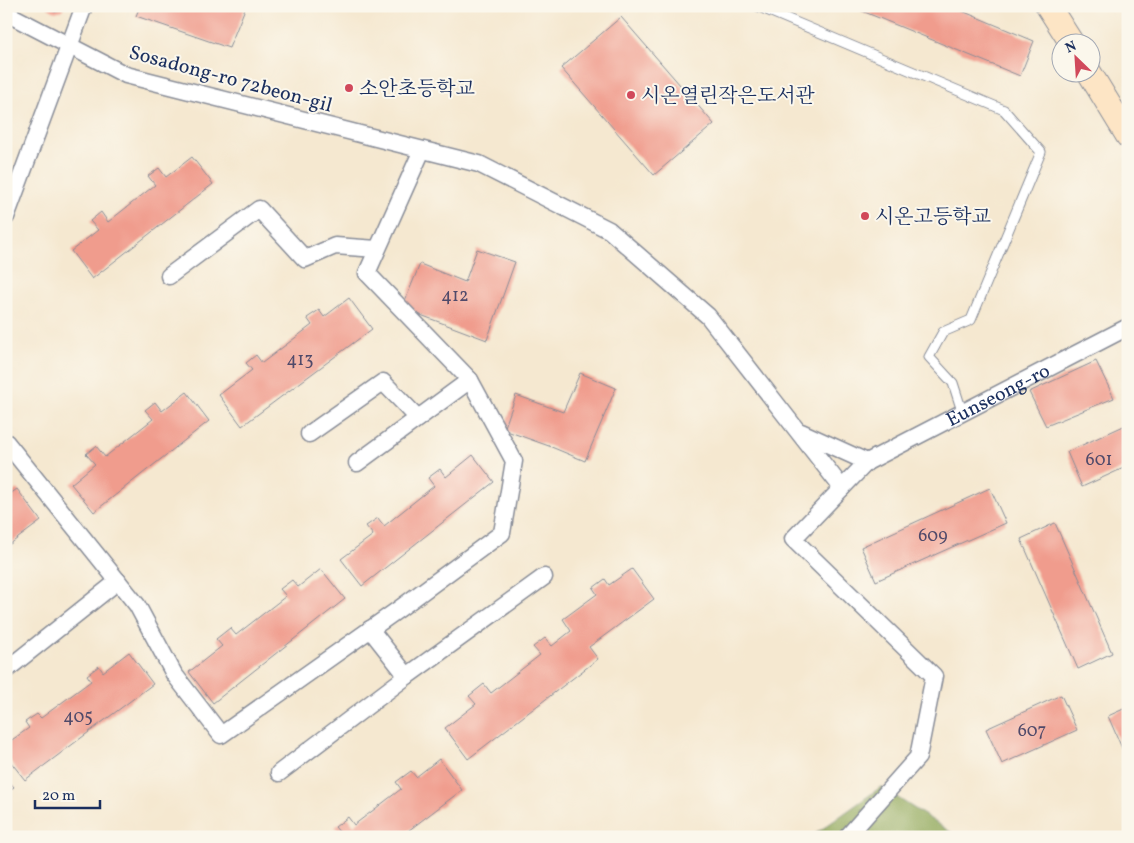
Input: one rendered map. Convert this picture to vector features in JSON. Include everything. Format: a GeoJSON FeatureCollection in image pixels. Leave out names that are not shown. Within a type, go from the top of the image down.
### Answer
{"type":"FeatureCollection","features":[{"type":"Feature","properties":{"kind":"street"},"geometry":{"type":"LineString","coordinates":[[6,217],[84,6]]}},
{"type":"Feature","properties":{"kind":"street"},"geometry":{"type":"LineString","coordinates":[[1048,6],[1064,32]]}},
{"type":"Feature","properties":{"kind":"street","name":"Sosadong-ro 72beon-gil"},"geometry":{"type":"LineString","coordinates":[[6,12],[126,75],[479,164],[609,230],[708,316],[842,488]]}},
{"type":"Feature","properties":{"kind":"street"},"geometry":{"type":"LineString","coordinates":[[1095,82],[1128,136]]}},
{"type":"Feature","properties":{"kind":"street"},"geometry":{"type":"LineString","coordinates":[[6,442],[137,605],[174,674],[222,735],[502,533],[514,461],[470,380],[367,273],[422,150]]}},
{"type":"Feature","properties":{"kind":"street"},"geometry":{"type":"LineString","coordinates":[[169,276],[260,209],[305,259],[336,246],[377,249]]}},
{"type":"Feature","properties":{"kind":"street","name":"Eunseong-ro"},"geometry":{"type":"LineString","coordinates":[[867,462],[1128,327]]}},
{"type":"Feature","properties":{"kind":"street"},"geometry":{"type":"LineString","coordinates":[[357,463],[470,380]]}},
{"type":"Feature","properties":{"kind":"street"},"geometry":{"type":"LineString","coordinates":[[309,434],[383,382],[418,418]]}},
{"type":"Feature","properties":{"kind":"street","name":"Sosadong-ro 72beon-gil"},"geometry":{"type":"LineString","coordinates":[[799,432],[867,462]]}},
{"type":"Feature","properties":{"kind":"street"},"geometry":{"type":"LineString","coordinates":[[847,837],[918,757],[934,676],[793,539],[867,462]]}},
{"type":"Feature","properties":{"kind":"street"},"geometry":{"type":"LineString","coordinates":[[279,773],[407,676],[544,577]]}},
{"type":"Feature","properties":{"kind":"street"},"geometry":{"type":"LineString","coordinates":[[6,670],[118,581]]}},
{"type":"Feature","properties":{"kind":"street"},"geometry":{"type":"LineString","coordinates":[[370,629],[407,676]]}},
{"type":"Feature","properties":{"kind":"lane"},"geometry":{"type":"LineString","coordinates":[[757,6],[1004,110],[1042,152],[971,320],[943,332],[929,357],[952,383],[961,408],[965,411]]}},
{"type":"Feature","properties":{"kind":"green space"},"geometry":{"type":"Polygon","coordinates":[[[881,787],[952,833],[957,837],[811,837],[881,787]]]}},
{"type":"Feature","properties":{"kind":"building"},"geometry":{"type":"Polygon","coordinates":[[[45,6],[64,6],[62,10],[55,12],[45,6]]]}},
{"type":"Feature","properties":{"kind":"building"},"geometry":{"type":"Polygon","coordinates":[[[140,6],[246,6],[229,48],[136,16],[140,6]]]}},
{"type":"Feature","properties":{"kind":"building"},"geometry":{"type":"Polygon","coordinates":[[[850,6],[950,6],[1034,41],[1020,76],[850,6]]]}},
{"type":"Feature","properties":{"kind":"building"},"geometry":{"type":"Polygon","coordinates":[[[621,17],[714,124],[654,175],[561,68],[621,17]]]}},
{"type":"Feature","properties":{"kind":"building"},"geometry":{"type":"Polygon","coordinates":[[[192,157],[213,184],[92,279],[71,251],[98,230],[90,221],[101,212],[108,222],[155,185],[148,176],[159,168],[166,177],[192,157]]]}},
{"type":"Feature","properties":{"kind":"building"},"geometry":{"type":"Polygon","coordinates":[[[477,249],[515,262],[487,340],[402,308],[420,264],[465,282],[477,249]]]}},
{"type":"Feature","properties":{"kind":"building"},"geometry":{"type":"Polygon","coordinates":[[[349,298],[372,329],[242,426],[219,395],[252,370],[246,363],[256,355],[262,363],[312,325],[307,318],[319,310],[324,317],[349,298]]]}},
{"type":"Feature","properties":{"kind":"building"},"geometry":{"type":"Polygon","coordinates":[[[1096,361],[1114,398],[1046,426],[1029,392],[1096,361]]]}},
{"type":"Feature","properties":{"kind":"building"},"geometry":{"type":"Polygon","coordinates":[[[580,373],[616,388],[585,461],[504,430],[516,395],[563,412],[580,373]]]}},
{"type":"Feature","properties":{"kind":"building"},"geometry":{"type":"Polygon","coordinates":[[[187,392],[209,421],[94,512],[71,484],[95,464],[86,454],[96,446],[105,457],[153,419],[145,410],[155,402],[162,411],[187,392]]]}},
{"type":"Feature","properties":{"kind":"building"},"geometry":{"type":"Polygon","coordinates":[[[1128,424],[1128,466],[1082,487],[1067,452],[1128,424]]]}},
{"type":"Feature","properties":{"kind":"building"},"geometry":{"type":"Polygon","coordinates":[[[473,455],[494,482],[362,586],[341,559],[373,535],[366,526],[378,518],[384,526],[434,486],[428,478],[440,469],[446,477],[473,455]]]}},
{"type":"Feature","properties":{"kind":"building"},"geometry":{"type":"Polygon","coordinates":[[[990,488],[1006,523],[876,581],[861,547],[990,488]]]}},
{"type":"Feature","properties":{"kind":"building"},"geometry":{"type":"Polygon","coordinates":[[[17,489],[41,521],[6,547],[6,497],[17,489]]]}},
{"type":"Feature","properties":{"kind":"building"},"geometry":{"type":"Polygon","coordinates":[[[1055,523],[1112,653],[1078,669],[1021,539],[1055,523]]]}},
{"type":"Feature","properties":{"kind":"building"},"geometry":{"type":"Polygon","coordinates":[[[321,569],[345,599],[213,703],[189,672],[222,646],[216,639],[230,628],[236,635],[286,596],[280,589],[292,580],[298,587],[321,569]]]}},
{"type":"Feature","properties":{"kind":"building"},"geometry":{"type":"Polygon","coordinates":[[[632,569],[654,599],[589,647],[598,659],[468,759],[445,728],[476,704],[469,696],[484,684],[491,693],[540,655],[533,647],[545,638],[552,646],[571,631],[563,619],[597,594],[593,588],[605,579],[609,585],[632,569]]]}},
{"type":"Feature","properties":{"kind":"building"},"geometry":{"type":"Polygon","coordinates":[[[129,652],[153,684],[25,780],[6,756],[6,744],[29,728],[25,722],[37,714],[41,718],[91,681],[87,675],[99,666],[103,672],[129,652]]]}},
{"type":"Feature","properties":{"kind":"building"},"geometry":{"type":"Polygon","coordinates":[[[1061,695],[1077,730],[1002,764],[986,729],[1061,695]]]}},
{"type":"Feature","properties":{"kind":"building"},"geometry":{"type":"Polygon","coordinates":[[[1128,707],[1128,762],[1108,716],[1128,707]]]}},
{"type":"Feature","properties":{"kind":"building"},"geometry":{"type":"Polygon","coordinates":[[[439,759],[462,790],[400,837],[337,837],[341,834],[335,827],[348,817],[354,825],[401,789],[396,782],[411,771],[416,777],[439,759]]]}},
{"type":"Feature","properties":{"kind":"building"},"geometry":{"type":"Polygon","coordinates":[[[6,778],[14,787],[6,793],[6,778]]]}},
{"type":"Feature","properties":{"kind":"place","name":"소안초등학교"},"geometry":{"type":"Point","coordinates":[349,88]}},
{"type":"Feature","properties":{"kind":"place","name":"시온열린작은도서관"},"geometry":{"type":"Point","coordinates":[631,95]}},
{"type":"Feature","properties":{"kind":"place","name":"시온고등학교"},"geometry":{"type":"Point","coordinates":[865,216]}}]}
